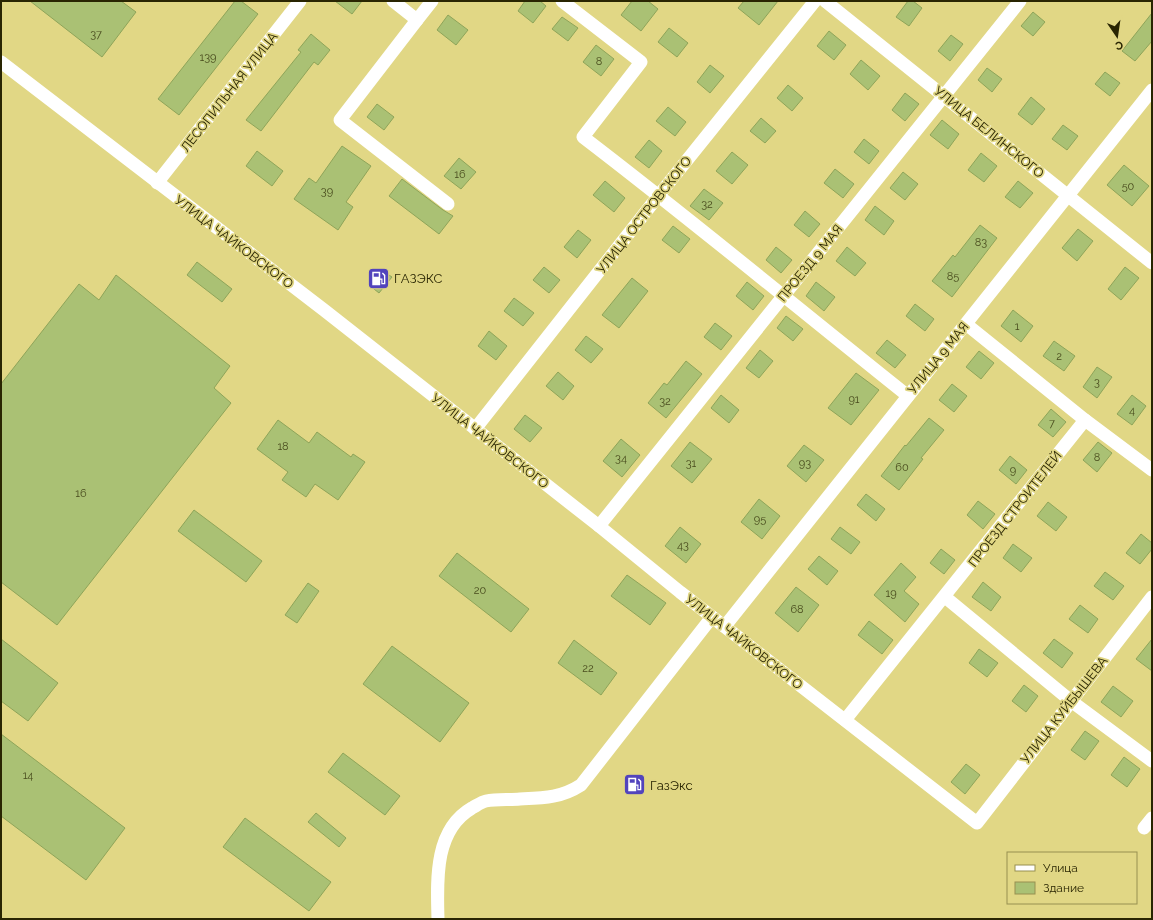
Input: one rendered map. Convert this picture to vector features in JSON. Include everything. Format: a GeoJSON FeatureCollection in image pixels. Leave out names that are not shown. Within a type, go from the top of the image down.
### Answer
{"type":"FeatureCollection","features":[{"type":"Feature","properties":{"kind":"street","name":"ЛЕСОПИЛЬНАЯ УЛИЦА"},"geometry":{"type":"LineString","coordinates":[[157,183],[300,1]]}},
{"type":"Feature","properties":{"kind":"street"},"geometry":{"type":"LineString","coordinates":[[393,1],[417,20]]}},
{"type":"Feature","properties":{"kind":"street"},"geometry":{"type":"LineString","coordinates":[[432,1],[340,120],[448,204]]}},
{"type":"Feature","properties":{"kind":"street"},"geometry":{"type":"LineString","coordinates":[[562,1],[641,62],[584,137],[659,195],[908,396]]}},
{"type":"Feature","properties":{"kind":"street","name":"УЛИЦА ОСТРОВСКОГО"},"geometry":{"type":"LineString","coordinates":[[474,429],[815,1]]}},
{"type":"Feature","properties":{"kind":"street","name":"УЛИЦА БЕЛИНСКОГО"},"geometry":{"type":"LineString","coordinates":[[826,1],[1152,263]]}},
{"type":"Feature","properties":{"kind":"street","name":"ПРОЕЗД 9 МАЯ"},"geometry":{"type":"LineString","coordinates":[[599,526],[1020,1]]}},
{"type":"Feature","properties":{"kind":"street","name":"УЛИЦА ЧАЙКОВСКОГО"},"geometry":{"type":"LineString","coordinates":[[1,62],[324,310],[599,526],[680,592],[977,823]]}},
{"type":"Feature","properties":{"kind":"street","name":"УЛИЦА 9 МАЯ"},"geometry":{"type":"LineString","coordinates":[[725,626],[1152,90]]}},
{"type":"Feature","properties":{"kind":"street"},"geometry":{"type":"LineString","coordinates":[[966,324],[1085,420],[1152,470]]}},
{"type":"Feature","properties":{"kind":"street","name":"ПРОЕЗД СТРОИТЕЛЕЙ"},"geometry":{"type":"LineString","coordinates":[[846,720],[1085,420]]}},
{"type":"Feature","properties":{"kind":"street"},"geometry":{"type":"LineString","coordinates":[[945,597],[1071,701],[1152,761]]}},
{"type":"Feature","properties":{"kind":"street","name":"УЛИЦА КУЙБЫШЕВА"},"geometry":{"type":"LineString","coordinates":[[977,823],[1152,598]]}},
{"type":"Feature","properties":{"kind":"street"},"geometry":{"type":"LineString","coordinates":[[438,919],[437,872],[447,835],[454,823],[466,812],[484,801],[555,797],[570,792],[581,785],[712,617]]}},
{"type":"Feature","properties":{"kind":"street"},"geometry":{"type":"LineString","coordinates":[[1144,828],[1152,818]]}},
{"type":"Feature","properties":{"kind":"building"},"geometry":{"type":"Polygon","coordinates":[[[30,1],[121,1],[136,12],[102,57],[30,1]]]}},
{"type":"Feature","properties":{"kind":"building"},"geometry":{"type":"Polygon","coordinates":[[[235,1],[241,1],[258,14],[179,115],[158,99],[235,1]]]}},
{"type":"Feature","properties":{"kind":"building"},"geometry":{"type":"Polygon","coordinates":[[[335,1],[362,1],[352,14],[335,1]]]}},
{"type":"Feature","properties":{"kind":"building"},"geometry":{"type":"Polygon","coordinates":[[[525,1],[540,1],[546,6],[533,23],[518,11],[525,1]]]}},
{"type":"Feature","properties":{"kind":"building"},"geometry":{"type":"Polygon","coordinates":[[[632,1],[648,1],[658,9],[641,31],[621,15],[632,1]]]}},
{"type":"Feature","properties":{"kind":"building"},"geometry":{"type":"Polygon","coordinates":[[[744,1],[778,1],[759,25],[738,8],[744,1]]]}},
{"type":"Feature","properties":{"kind":"building"},"geometry":{"type":"Polygon","coordinates":[[[908,1],[913,1],[922,8],[909,26],[896,17],[908,1]]]}},
{"type":"Feature","properties":{"kind":"building"},"geometry":{"type":"Polygon","coordinates":[[[1033,12],[1045,22],[1033,36],[1021,26],[1033,12]]]}},
{"type":"Feature","properties":{"kind":"building"},"geometry":{"type":"Polygon","coordinates":[[[1152,13],[1152,41],[1135,61],[1122,51],[1152,13]]]}},
{"type":"Feature","properties":{"kind":"building"},"geometry":{"type":"Polygon","coordinates":[[[448,15],[468,30],[456,45],[437,30],[448,15]]]}},
{"type":"Feature","properties":{"kind":"building"},"geometry":{"type":"Polygon","coordinates":[[[562,17],[578,28],[568,41],[552,29],[562,17]]]}},
{"type":"Feature","properties":{"kind":"building"},"geometry":{"type":"Polygon","coordinates":[[[669,28],[688,43],[677,57],[658,42],[669,28]]]}},
{"type":"Feature","properties":{"kind":"building"},"geometry":{"type":"Polygon","coordinates":[[[829,31],[846,45],[834,60],[817,46],[829,31]]]}},
{"type":"Feature","properties":{"kind":"building"},"geometry":{"type":"Polygon","coordinates":[[[311,34],[330,50],[318,65],[314,62],[261,131],[246,120],[301,52],[298,50],[311,34]]]}},
{"type":"Feature","properties":{"kind":"building"},"geometry":{"type":"Polygon","coordinates":[[[951,35],[963,44],[950,61],[938,51],[951,35]]]}},
{"type":"Feature","properties":{"kind":"building"},"geometry":{"type":"Polygon","coordinates":[[[596,45],[614,59],[601,76],[583,62],[596,45]]]}},
{"type":"Feature","properties":{"kind":"building"},"geometry":{"type":"Polygon","coordinates":[[[861,60],[880,76],[868,90],[850,74],[861,60]]]}},
{"type":"Feature","properties":{"kind":"building"},"geometry":{"type":"Polygon","coordinates":[[[710,65],[724,76],[710,93],[697,82],[710,65]]]}},
{"type":"Feature","properties":{"kind":"building"},"geometry":{"type":"Polygon","coordinates":[[[987,68],[1002,79],[992,92],[978,80],[987,68]]]}},
{"type":"Feature","properties":{"kind":"building"},"geometry":{"type":"Polygon","coordinates":[[[1105,72],[1120,83],[1110,96],[1095,84],[1105,72]]]}},
{"type":"Feature","properties":{"kind":"building"},"geometry":{"type":"Polygon","coordinates":[[[788,85],[803,98],[792,111],[777,98],[788,85]]]}},
{"type":"Feature","properties":{"kind":"building"},"geometry":{"type":"Polygon","coordinates":[[[905,93],[919,104],[905,121],[892,110],[905,93]]]}},
{"type":"Feature","properties":{"kind":"building"},"geometry":{"type":"Polygon","coordinates":[[[1031,97],[1045,109],[1032,125],[1018,114],[1031,97]]]}},
{"type":"Feature","properties":{"kind":"building"},"geometry":{"type":"Polygon","coordinates":[[[377,104],[394,117],[384,130],[367,117],[377,104]]]}},
{"type":"Feature","properties":{"kind":"building"},"geometry":{"type":"Polygon","coordinates":[[[668,107],[686,122],[675,136],[656,121],[668,107]]]}},
{"type":"Feature","properties":{"kind":"building"},"geometry":{"type":"Polygon","coordinates":[[[761,118],[776,131],[765,143],[750,131],[761,118]]]}},
{"type":"Feature","properties":{"kind":"building"},"geometry":{"type":"Polygon","coordinates":[[[942,120],[959,134],[948,149],[930,135],[942,120]]]}},
{"type":"Feature","properties":{"kind":"building"},"geometry":{"type":"Polygon","coordinates":[[[1063,125],[1078,136],[1067,150],[1052,139],[1063,125]]]}},
{"type":"Feature","properties":{"kind":"building"},"geometry":{"type":"Polygon","coordinates":[[[864,139],[879,151],[869,164],[854,152],[864,139]]]}},
{"type":"Feature","properties":{"kind":"building"},"geometry":{"type":"Polygon","coordinates":[[[649,140],[662,151],[649,168],[635,157],[649,140]]]}},
{"type":"Feature","properties":{"kind":"building"},"geometry":{"type":"Polygon","coordinates":[[[342,146],[371,166],[346,202],[353,207],[338,230],[294,199],[309,178],[316,183],[342,146]]]}},
{"type":"Feature","properties":{"kind":"building"},"geometry":{"type":"Polygon","coordinates":[[[257,151],[283,171],[272,186],[246,166],[257,151]]]}},
{"type":"Feature","properties":{"kind":"building"},"geometry":{"type":"Polygon","coordinates":[[[732,152],[748,165],[732,184],[716,171],[732,152]]]}},
{"type":"Feature","properties":{"kind":"building"},"geometry":{"type":"Polygon","coordinates":[[[981,153],[997,166],[984,182],[968,170],[981,153]]]}},
{"type":"Feature","properties":{"kind":"building"},"geometry":{"type":"Polygon","coordinates":[[[459,158],[476,172],[461,189],[444,176],[459,158]]]}},
{"type":"Feature","properties":{"kind":"building"},"geometry":{"type":"Polygon","coordinates":[[[1124,165],[1149,186],[1132,206],[1107,185],[1124,165]]]}},
{"type":"Feature","properties":{"kind":"building"},"geometry":{"type":"Polygon","coordinates":[[[835,169],[854,184],[843,198],[824,183],[835,169]]]}},
{"type":"Feature","properties":{"kind":"building"},"geometry":{"type":"Polygon","coordinates":[[[903,172],[918,184],[905,200],[890,188],[903,172]]]}},
{"type":"Feature","properties":{"kind":"building"},"geometry":{"type":"Polygon","coordinates":[[[402,179],[453,216],[439,234],[389,196],[402,179]]]}},
{"type":"Feature","properties":{"kind":"building"},"geometry":{"type":"Polygon","coordinates":[[[605,181],[625,198],[614,212],[593,195],[605,181]]]}},
{"type":"Feature","properties":{"kind":"building"},"geometry":{"type":"Polygon","coordinates":[[[1018,181],[1033,193],[1020,208],[1005,197],[1018,181]]]}},
{"type":"Feature","properties":{"kind":"building"},"geometry":{"type":"Polygon","coordinates":[[[704,189],[723,203],[709,220],[690,206],[704,189]]]}},
{"type":"Feature","properties":{"kind":"building"},"geometry":{"type":"Polygon","coordinates":[[[875,206],[894,221],[884,235],[865,220],[875,206]]]}},
{"type":"Feature","properties":{"kind":"building"},"geometry":{"type":"Polygon","coordinates":[[[805,211],[820,224],[809,237],[794,225],[805,211]]]}},
{"type":"Feature","properties":{"kind":"building"},"geometry":{"type":"Polygon","coordinates":[[[980,225],[997,238],[952,297],[932,281],[953,255],[955,257],[980,225]]]}},
{"type":"Feature","properties":{"kind":"building"},"geometry":{"type":"Polygon","coordinates":[[[673,226],[690,239],[679,253],[662,240],[673,226]]]}},
{"type":"Feature","properties":{"kind":"building"},"geometry":{"type":"Polygon","coordinates":[[[1078,229],[1093,241],[1077,261],[1062,248],[1078,229]]]}},
{"type":"Feature","properties":{"kind":"building"},"geometry":{"type":"Polygon","coordinates":[[[578,230],[591,240],[577,258],[564,247],[578,230]]]}},
{"type":"Feature","properties":{"kind":"building"},"geometry":{"type":"Polygon","coordinates":[[[776,247],[792,260],[781,273],[766,260],[776,247]]]}},
{"type":"Feature","properties":{"kind":"building"},"geometry":{"type":"Polygon","coordinates":[[[847,247],[866,263],[855,276],[836,261],[847,247]]]}},
{"type":"Feature","properties":{"kind":"building"},"geometry":{"type":"Polygon","coordinates":[[[197,262],[232,289],[222,302],[187,275],[197,262]]]}},
{"type":"Feature","properties":{"kind":"building"},"geometry":{"type":"Polygon","coordinates":[[[544,267],[560,280],[549,293],[533,280],[544,267]]]}},
{"type":"Feature","properties":{"kind":"building"},"geometry":{"type":"Polygon","coordinates":[[[1125,267],[1139,278],[1121,300],[1108,289],[1125,267]]]}},
{"type":"Feature","properties":{"kind":"building"},"geometry":{"type":"Polygon","coordinates":[[[381,270],[392,277],[379,293],[369,285],[381,270]]]}},
{"type":"Feature","properties":{"kind":"building"},"geometry":{"type":"Polygon","coordinates":[[[116,275],[230,366],[214,388],[231,403],[57,625],[1,582],[1,384],[79,284],[99,300],[116,275]]]}},
{"type":"Feature","properties":{"kind":"building"},"geometry":{"type":"Polygon","coordinates":[[[632,278],[648,291],[619,328],[602,315],[632,278]]]}},
{"type":"Feature","properties":{"kind":"building"},"geometry":{"type":"Polygon","coordinates":[[[747,282],[764,296],[753,310],[736,296],[747,282]]]}},
{"type":"Feature","properties":{"kind":"building"},"geometry":{"type":"Polygon","coordinates":[[[816,282],[835,297],[824,311],[806,296],[816,282]]]}},
{"type":"Feature","properties":{"kind":"building"},"geometry":{"type":"Polygon","coordinates":[[[514,298],[534,313],[523,326],[504,311],[514,298]]]}},
{"type":"Feature","properties":{"kind":"building"},"geometry":{"type":"Polygon","coordinates":[[[915,304],[934,319],[925,331],[906,316],[915,304]]]}},
{"type":"Feature","properties":{"kind":"building"},"geometry":{"type":"Polygon","coordinates":[[[1013,310],[1033,326],[1021,342],[1001,326],[1013,310]]]}},
{"type":"Feature","properties":{"kind":"building"},"geometry":{"type":"Polygon","coordinates":[[[786,316],[803,329],[793,341],[777,328],[786,316]]]}},
{"type":"Feature","properties":{"kind":"building"},"geometry":{"type":"Polygon","coordinates":[[[715,323],[732,336],[721,350],[704,337],[715,323]]]}},
{"type":"Feature","properties":{"kind":"building"},"geometry":{"type":"Polygon","coordinates":[[[489,331],[507,346],[496,360],[478,346],[489,331]]]}},
{"type":"Feature","properties":{"kind":"building"},"geometry":{"type":"Polygon","coordinates":[[[586,336],[603,349],[591,363],[575,350],[586,336]]]}},
{"type":"Feature","properties":{"kind":"building"},"geometry":{"type":"Polygon","coordinates":[[[887,340],[906,355],[895,368],[876,353],[887,340]]]}},
{"type":"Feature","properties":{"kind":"building"},"geometry":{"type":"Polygon","coordinates":[[[1054,341],[1075,356],[1064,371],[1043,356],[1054,341]]]}},
{"type":"Feature","properties":{"kind":"building"},"geometry":{"type":"Polygon","coordinates":[[[760,350],[773,361],[759,378],[746,368],[760,350]]]}},
{"type":"Feature","properties":{"kind":"building"},"geometry":{"type":"Polygon","coordinates":[[[979,351],[994,363],[981,379],[966,367],[979,351]]]}},
{"type":"Feature","properties":{"kind":"building"},"geometry":{"type":"Polygon","coordinates":[[[686,361],[702,374],[666,418],[648,403],[664,383],[667,385],[686,361]]]}},
{"type":"Feature","properties":{"kind":"building"},"geometry":{"type":"Polygon","coordinates":[[[1097,367],[1112,377],[1097,398],[1083,387],[1097,367]]]}},
{"type":"Feature","properties":{"kind":"building"},"geometry":{"type":"Polygon","coordinates":[[[558,372],[574,386],[563,400],[546,386],[558,372]]]}},
{"type":"Feature","properties":{"kind":"building"},"geometry":{"type":"Polygon","coordinates":[[[856,373],[879,390],[851,425],[828,408],[856,373]]]}},
{"type":"Feature","properties":{"kind":"building"},"geometry":{"type":"Polygon","coordinates":[[[952,384],[967,396],[954,412],[939,400],[952,384]]]}},
{"type":"Feature","properties":{"kind":"building"},"geometry":{"type":"Polygon","coordinates":[[[721,395],[739,410],[729,423],[711,408],[721,395]]]}},
{"type":"Feature","properties":{"kind":"building"},"geometry":{"type":"Polygon","coordinates":[[[1132,395],[1146,406],[1132,425],[1117,414],[1132,395]]]}},
{"type":"Feature","properties":{"kind":"building"},"geometry":{"type":"Polygon","coordinates":[[[1051,409],[1066,422],[1053,437],[1038,425],[1051,409]]]}},
{"type":"Feature","properties":{"kind":"building"},"geometry":{"type":"Polygon","coordinates":[[[525,415],[542,428],[530,442],[514,429],[525,415]]]}},
{"type":"Feature","properties":{"kind":"building"},"geometry":{"type":"Polygon","coordinates":[[[929,418],[944,430],[921,458],[923,459],[899,490],[881,476],[905,445],[906,446],[929,418]]]}},
{"type":"Feature","properties":{"kind":"building"},"geometry":{"type":"Polygon","coordinates":[[[278,420],[309,443],[317,432],[351,457],[353,454],[365,462],[338,500],[315,484],[306,497],[282,480],[288,472],[257,449],[278,420]]]}},
{"type":"Feature","properties":{"kind":"building"},"geometry":{"type":"Polygon","coordinates":[[[621,439],[640,455],[622,477],[603,461],[621,439]]]}},
{"type":"Feature","properties":{"kind":"building"},"geometry":{"type":"Polygon","coordinates":[[[690,442],[712,459],[692,483],[671,466],[690,442]]]}},
{"type":"Feature","properties":{"kind":"building"},"geometry":{"type":"Polygon","coordinates":[[[1098,442],[1112,453],[1097,472],[1083,460],[1098,442]]]}},
{"type":"Feature","properties":{"kind":"building"},"geometry":{"type":"Polygon","coordinates":[[[804,445],[824,460],[806,482],[787,466],[804,445]]]}},
{"type":"Feature","properties":{"kind":"building"},"geometry":{"type":"Polygon","coordinates":[[[1010,456],[1027,470],[1016,484],[999,470],[1010,456]]]}},
{"type":"Feature","properties":{"kind":"building"},"geometry":{"type":"Polygon","coordinates":[[[866,494],[885,509],[876,521],[857,505],[866,494]]]}},
{"type":"Feature","properties":{"kind":"building"},"geometry":{"type":"Polygon","coordinates":[[[759,499],[780,516],[762,539],[741,522],[759,499]]]}},
{"type":"Feature","properties":{"kind":"building"},"geometry":{"type":"Polygon","coordinates":[[[978,501],[995,514],[983,529],[967,515],[978,501]]]}},
{"type":"Feature","properties":{"kind":"building"},"geometry":{"type":"Polygon","coordinates":[[[1048,502],[1067,517],[1056,531],[1037,516],[1048,502]]]}},
{"type":"Feature","properties":{"kind":"building"},"geometry":{"type":"Polygon","coordinates":[[[194,510],[262,561],[246,582],[178,531],[194,510]]]}},
{"type":"Feature","properties":{"kind":"building"},"geometry":{"type":"Polygon","coordinates":[[[680,527],[701,544],[686,563],[665,546],[680,527]]]}},
{"type":"Feature","properties":{"kind":"building"},"geometry":{"type":"Polygon","coordinates":[[[840,527],[860,542],[851,554],[831,539],[840,527]]]}},
{"type":"Feature","properties":{"kind":"building"},"geometry":{"type":"Polygon","coordinates":[[[1141,534],[1152,543],[1152,549],[1140,564],[1126,553],[1141,534]]]}},
{"type":"Feature","properties":{"kind":"building"},"geometry":{"type":"Polygon","coordinates":[[[1013,544],[1032,558],[1021,572],[1003,558],[1013,544]]]}},
{"type":"Feature","properties":{"kind":"building"},"geometry":{"type":"Polygon","coordinates":[[[941,549],[955,560],[944,574],[930,563],[941,549]]]}},
{"type":"Feature","properties":{"kind":"building"},"geometry":{"type":"Polygon","coordinates":[[[457,553],[529,609],[511,632],[439,576],[457,553]]]}},
{"type":"Feature","properties":{"kind":"building"},"geometry":{"type":"Polygon","coordinates":[[[819,556],[838,571],[827,585],[808,569],[819,556]]]}},
{"type":"Feature","properties":{"kind":"building"},"geometry":{"type":"Polygon","coordinates":[[[901,563],[916,577],[904,591],[919,604],[905,622],[874,595],[901,563]]]}},
{"type":"Feature","properties":{"kind":"building"},"geometry":{"type":"Polygon","coordinates":[[[1105,572],[1124,586],[1113,600],[1094,586],[1105,572]]]}},
{"type":"Feature","properties":{"kind":"building"},"geometry":{"type":"Polygon","coordinates":[[[627,575],[666,603],[650,625],[611,596],[627,575]]]}},
{"type":"Feature","properties":{"kind":"building"},"geometry":{"type":"Polygon","coordinates":[[[983,582],[1001,597],[991,611],[972,597],[983,582]]]}},
{"type":"Feature","properties":{"kind":"building"},"geometry":{"type":"Polygon","coordinates":[[[308,583],[319,591],[297,623],[285,615],[308,583]]]}},
{"type":"Feature","properties":{"kind":"building"},"geometry":{"type":"Polygon","coordinates":[[[796,587],[819,605],[798,632],[775,613],[796,587]]]}},
{"type":"Feature","properties":{"kind":"building"},"geometry":{"type":"Polygon","coordinates":[[[1080,605],[1098,619],[1088,633],[1069,619],[1080,605]]]}},
{"type":"Feature","properties":{"kind":"building"},"geometry":{"type":"Polygon","coordinates":[[[869,621],[893,640],[882,654],[858,635],[869,621]]]}},
{"type":"Feature","properties":{"kind":"building"},"geometry":{"type":"Polygon","coordinates":[[[1,639],[58,683],[28,721],[1,701],[1,639]]]}},
{"type":"Feature","properties":{"kind":"building"},"geometry":{"type":"Polygon","coordinates":[[[1054,639],[1073,653],[1062,668],[1043,653],[1054,639]]]}},
{"type":"Feature","properties":{"kind":"building"},"geometry":{"type":"Polygon","coordinates":[[[1152,639],[1152,671],[1136,659],[1152,639]]]}},
{"type":"Feature","properties":{"kind":"building"},"geometry":{"type":"Polygon","coordinates":[[[574,640],[617,673],[601,695],[558,663],[574,640]]]}},
{"type":"Feature","properties":{"kind":"building"},"geometry":{"type":"Polygon","coordinates":[[[392,646],[469,703],[440,742],[363,684],[392,646]]]}},
{"type":"Feature","properties":{"kind":"building"},"geometry":{"type":"Polygon","coordinates":[[[979,649],[998,663],[987,677],[969,663],[979,649]]]}},
{"type":"Feature","properties":{"kind":"building"},"geometry":{"type":"Polygon","coordinates":[[[1024,685],[1038,696],[1026,712],[1012,701],[1024,685]]]}},
{"type":"Feature","properties":{"kind":"building"},"geometry":{"type":"Polygon","coordinates":[[[1113,686],[1133,701],[1121,717],[1101,702],[1113,686]]]}},
{"type":"Feature","properties":{"kind":"building"},"geometry":{"type":"Polygon","coordinates":[[[1085,731],[1099,741],[1085,760],[1071,750],[1085,731]]]}},
{"type":"Feature","properties":{"kind":"building"},"geometry":{"type":"Polygon","coordinates":[[[1,734],[125,828],[86,880],[1,816],[1,734]]]}},
{"type":"Feature","properties":{"kind":"building"},"geometry":{"type":"Polygon","coordinates":[[[343,753],[400,796],[385,815],[328,772],[343,753]]]}},
{"type":"Feature","properties":{"kind":"building"},"geometry":{"type":"Polygon","coordinates":[[[1124,757],[1140,769],[1127,787],[1111,775],[1124,757]]]}},
{"type":"Feature","properties":{"kind":"building"},"geometry":{"type":"Polygon","coordinates":[[[966,764],[980,775],[965,794],[951,782],[966,764]]]}},
{"type":"Feature","properties":{"kind":"building"},"geometry":{"type":"Polygon","coordinates":[[[316,813],[346,838],[339,847],[308,822],[316,813]]]}},
{"type":"Feature","properties":{"kind":"building"},"geometry":{"type":"Polygon","coordinates":[[[245,818],[331,882],[309,911],[223,847],[245,818]]]}},
{"type":"Feature","properties":{"kind":"place","name":"ГАЗЭКС"},"geometry":{"type":"Point","coordinates":[379,278]}},
{"type":"Feature","properties":{"kind":"place","name":"ГазЭкс"},"geometry":{"type":"Point","coordinates":[634,785]}}]}
